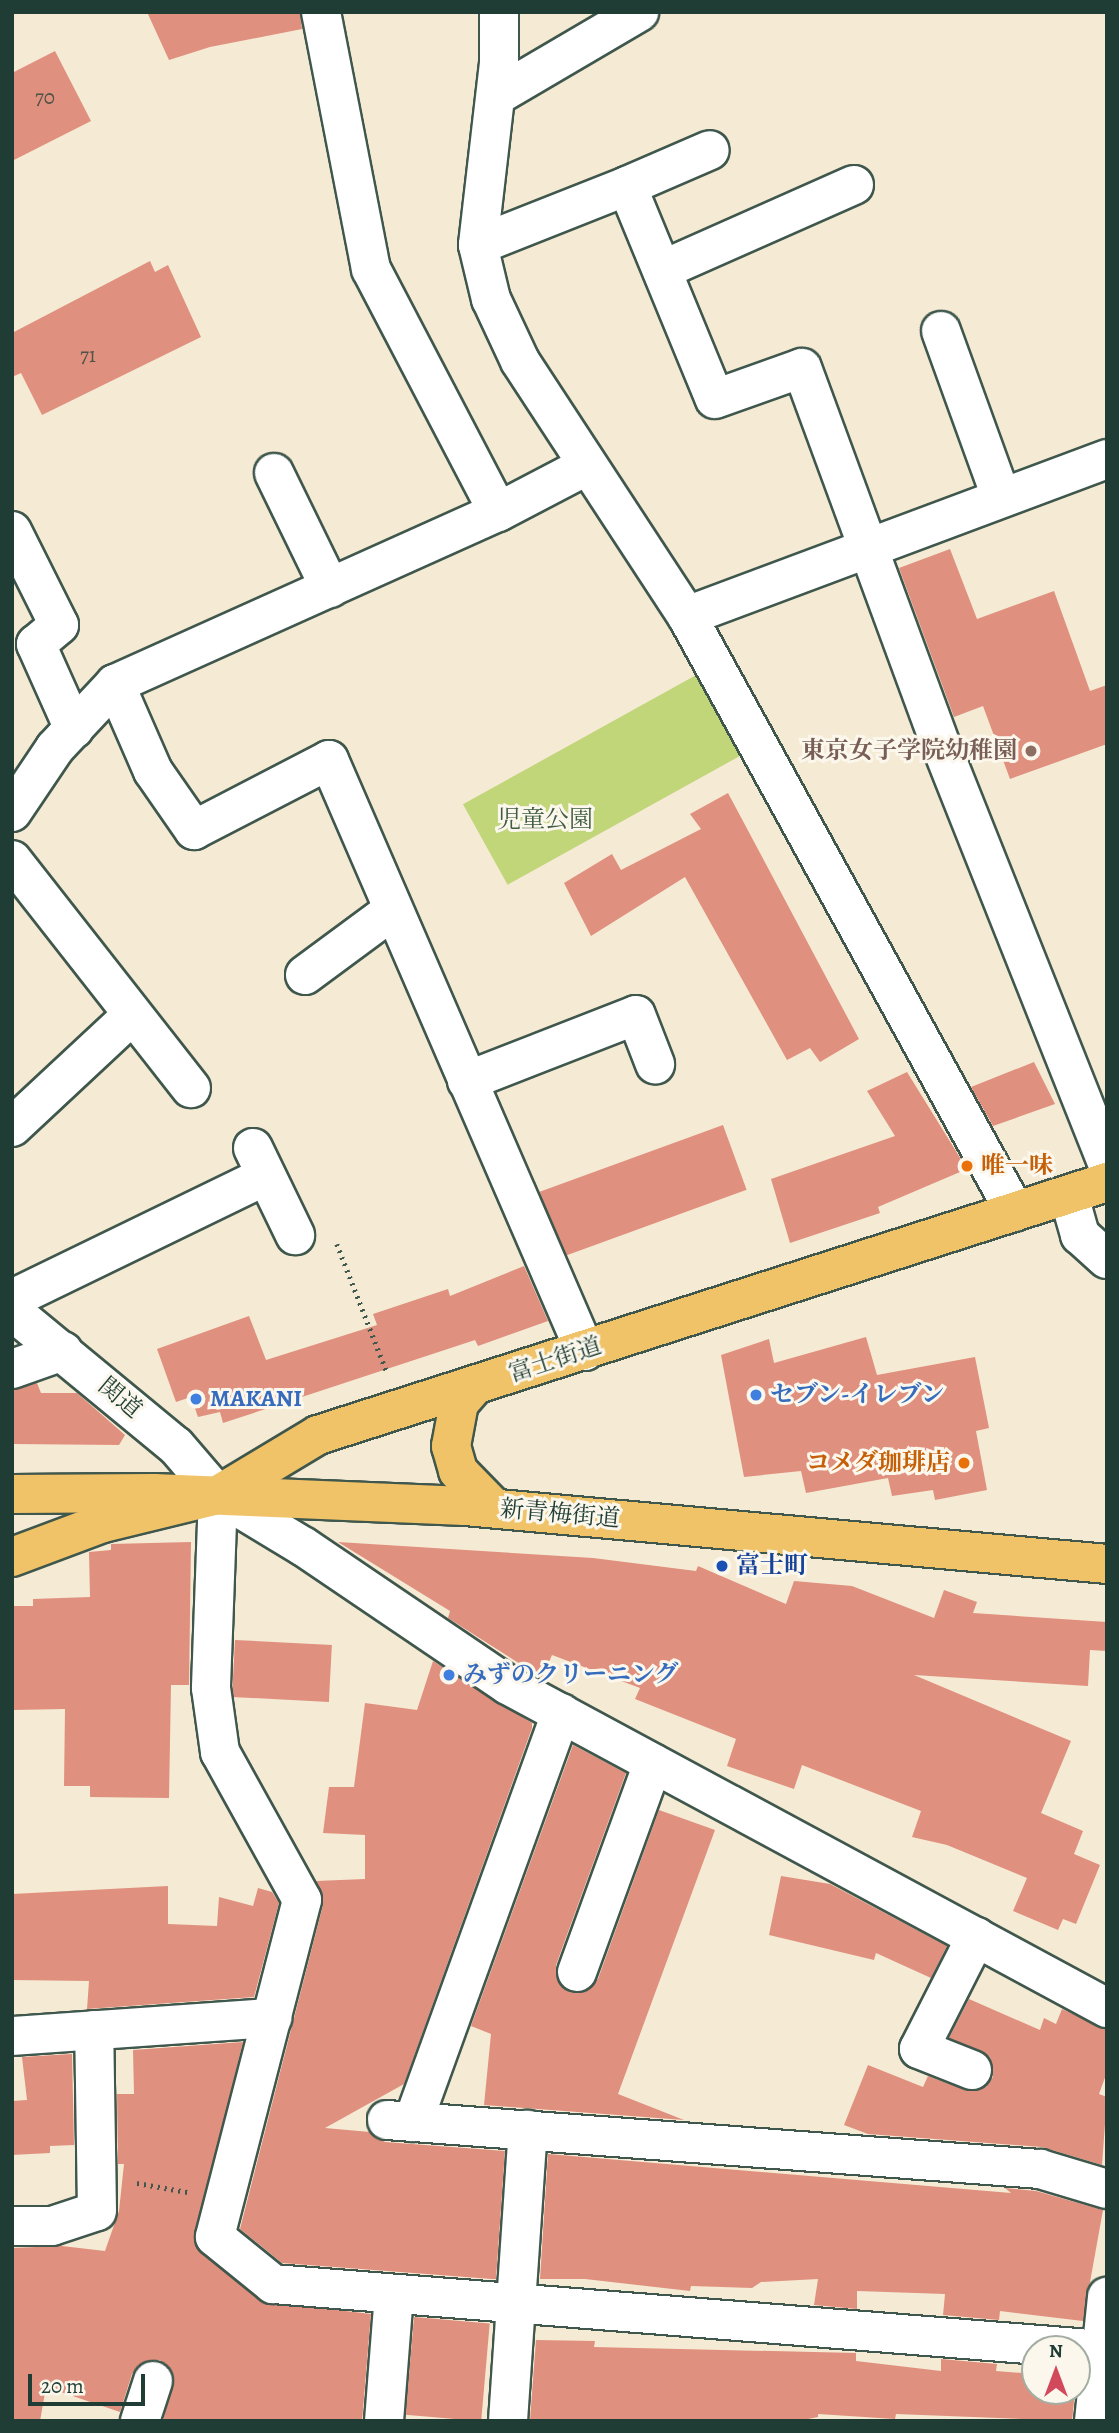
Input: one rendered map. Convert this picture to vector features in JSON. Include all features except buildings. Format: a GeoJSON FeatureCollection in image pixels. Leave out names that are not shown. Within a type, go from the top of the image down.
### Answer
{"type":"FeatureCollection","features":[{"type":"Feature","properties":{"kind":"main road","name":"富士街道"},"geometry":{"type":"LineString","coordinates":[[12,1557],[103,1523],[218,1496],[318,1435],[1107,1182]]}},
{"type":"Feature","properties":{"kind":"main road"},"geometry":{"type":"LineString","coordinates":[[474,1386],[459,1403],[451,1446],[458,1471],[494,1508]]}},
{"type":"Feature","properties":{"kind":"main road","name":"新青梅街道"},"geometry":{"type":"LineString","coordinates":[[12,1494],[218,1496],[494,1508],[1107,1564]]}},
{"type":"Feature","properties":{"kind":"street"},"geometry":{"type":"LineString","coordinates":[[321,12],[371,268],[498,512]]}},
{"type":"Feature","properties":{"kind":"street"},"geometry":{"type":"LineString","coordinates":[[499,12],[496,96],[478,244],[491,299],[520,361],[586,466],[687,616],[1015,1212]]}},
{"type":"Feature","properties":{"kind":"street"},"geometry":{"type":"LineString","coordinates":[[496,96],[639,12]]}},
{"type":"Feature","properties":{"kind":"street"},"geometry":{"type":"LineString","coordinates":[[478,244],[627,186],[709,150]]}},
{"type":"Feature","properties":{"kind":"street"},"geometry":{"type":"LineString","coordinates":[[662,270],[855,185]]}},
{"type":"Feature","properties":{"kind":"street"},"geometry":{"type":"LineString","coordinates":[[627,186],[715,399],[802,368],[866,547],[1107,1162]]}},
{"type":"Feature","properties":{"kind":"street"},"geometry":{"type":"LineString","coordinates":[[941,331],[1001,497]]}},
{"type":"Feature","properties":{"kind":"street"},"geometry":{"type":"LineString","coordinates":[[687,616],[1107,459]]}},
{"type":"Feature","properties":{"kind":"street"},"geometry":{"type":"LineString","coordinates":[[13,810],[74,729],[116,684],[498,512],[586,466]]}},
{"type":"Feature","properties":{"kind":"street"},"geometry":{"type":"LineString","coordinates":[[274,473],[330,588]]}},
{"type":"Feature","properties":{"kind":"street"},"geometry":{"type":"LineString","coordinates":[[12,531],[59,625],[36,644],[74,729]]}},
{"type":"Feature","properties":{"kind":"street"},"geometry":{"type":"LineString","coordinates":[[116,684],[153,771],[194,830],[329,760],[585,1351]]}},
{"type":"Feature","properties":{"kind":"street"},"geometry":{"type":"LineString","coordinates":[[12,860],[131,1016],[191,1088]]}},
{"type":"Feature","properties":{"kind":"street"},"geometry":{"type":"LineString","coordinates":[[305,975],[393,910]]}},
{"type":"Feature","properties":{"kind":"street"},"geometry":{"type":"LineString","coordinates":[[467,1081],[636,1015],[655,1064]]}},
{"type":"Feature","properties":{"kind":"street"},"geometry":{"type":"LineString","coordinates":[[12,1127],[131,1016]]}},
{"type":"Feature","properties":{"kind":"street"},"geometry":{"type":"LineString","coordinates":[[12,1299],[259,1162],[295,1235]]}},
{"type":"Feature","properties":{"kind":"street"},"geometry":{"type":"LineString","coordinates":[[1069,1196],[1080,1235],[1107,1259]]}},
{"type":"Feature","properties":{"kind":"street","name":"関道"},"geometry":{"type":"LineString","coordinates":[[12,1311],[176,1446],[218,1496],[304,1547],[508,1685],[1107,2008]]}},
{"type":"Feature","properties":{"kind":"street"},"geometry":{"type":"LineString","coordinates":[[12,1369],[62,1351]]}},
{"type":"Feature","properties":{"kind":"street"},"geometry":{"type":"LineString","coordinates":[[218,1496],[211,1688],[220,1752],[302,1900],[215,2237],[273,2284],[1102,2350]]}},
{"type":"Feature","properties":{"kind":"street"},"geometry":{"type":"LineString","coordinates":[[561,1713],[400,2121],[1040,2169],[1107,2189]]}},
{"type":"Feature","properties":{"kind":"street"},"geometry":{"type":"LineString","coordinates":[[577,1972],[653,1763]]}},
{"type":"Feature","properties":{"kind":"street"},"geometry":{"type":"LineString","coordinates":[[972,2070],[919,2049],[976,1937]]}},
{"type":"Feature","properties":{"kind":"street"},"geometry":{"type":"LineString","coordinates":[[12,2036],[272,2018]]}},
{"type":"Feature","properties":{"kind":"street"},"geometry":{"type":"LineString","coordinates":[[12,2227],[52,2226],[97,2211],[94,2030]]}},
{"type":"Feature","properties":{"kind":"street"},"geometry":{"type":"LineString","coordinates":[[508,2421],[528,2130]]}},
{"type":"Feature","properties":{"kind":"street"},"geometry":{"type":"LineString","coordinates":[[384,2421],[394,2295]]}},
{"type":"Feature","properties":{"kind":"street"},"geometry":{"type":"LineString","coordinates":[[1094,2421],[1107,2297]]}},
{"type":"Feature","properties":{"kind":"street"},"geometry":{"type":"LineString","coordinates":[[140,2421],[153,2381]]}},
{"type":"Feature","properties":{"kind":"path"},"geometry":{"type":"LineString","coordinates":[[337,1244],[401,1409]]}},
{"type":"Feature","properties":{"kind":"path"},"geometry":{"type":"LineString","coordinates":[[97,2177],[225,2198]]}},
{"type":"Feature","properties":{"kind":"green space","name":"児童公園"},"geometry":{"type":"Polygon","coordinates":[[[707,669],[752,749],[508,885],[463,804],[707,669]]]}},
{"type":"Feature","properties":{"kind":"place","name":"東京女子学院幼稚園"},"geometry":{"type":"Point","coordinates":[1031,751]}},
{"type":"Feature","properties":{"kind":"place","name":"唯一味"},"geometry":{"type":"Point","coordinates":[967,1166]}},
{"type":"Feature","properties":{"kind":"place","name":"セブン-イレブン"},"geometry":{"type":"Point","coordinates":[756,1395]}},
{"type":"Feature","properties":{"kind":"place","name":"MAKANI"},"geometry":{"type":"Point","coordinates":[196,1399]}},
{"type":"Feature","properties":{"kind":"place","name":"コメダ珈琲店"},"geometry":{"type":"Point","coordinates":[964,1463]}},
{"type":"Feature","properties":{"kind":"place","name":"富士町"},"geometry":{"type":"Point","coordinates":[722,1566]}},
{"type":"Feature","properties":{"kind":"place","name":"みずのクリーニング"},"geometry":{"type":"Point","coordinates":[449,1675]}}]}
